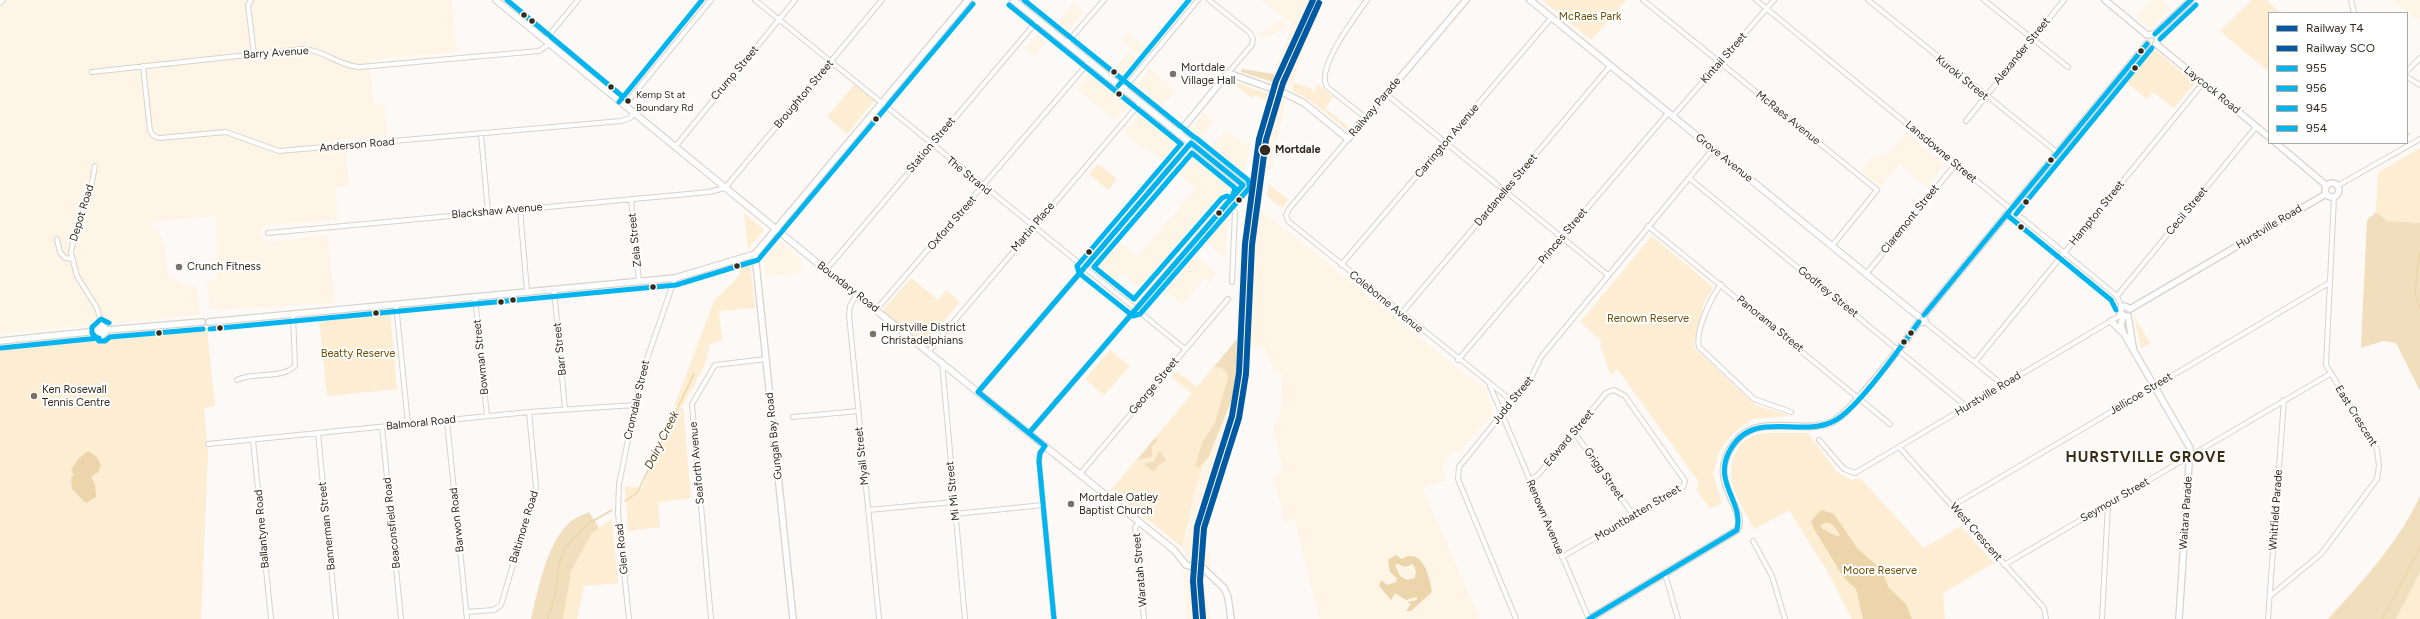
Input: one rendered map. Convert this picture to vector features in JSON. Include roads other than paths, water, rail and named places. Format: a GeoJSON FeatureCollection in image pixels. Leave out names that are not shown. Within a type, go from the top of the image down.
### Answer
{"type":"FeatureCollection","features":[{"type":"Feature","properties":{"kind":"street"},"geometry":{"type":"LineString","coordinates":[[0,3],[3,0]]}},
{"type":"Feature","properties":{"kind":"street"},"geometry":{"type":"LineString","coordinates":[[251,0],[248,5],[254,54]]}},
{"type":"Feature","properties":{"kind":"street","name":"Boundary Road"},"geometry":{"type":"LineString","coordinates":[[496,0],[826,270],[1174,550],[1184,563],[1191,567],[1201,568],[1226,590],[1231,619]]}},
{"type":"Feature","properties":{"kind":"street"},"geometry":{"type":"LineString","coordinates":[[547,42],[578,0]]}},
{"type":"Feature","properties":{"kind":"street"},"geometry":{"type":"LineString","coordinates":[[624,106],[711,0]]}},
{"type":"Feature","properties":{"kind":"street","name":"The Strand"},"geometry":{"type":"LineString","coordinates":[[755,0],[931,145],[1185,350]]}},
{"type":"Feature","properties":{"kind":"street","name":"Crump Street"},"geometry":{"type":"LineString","coordinates":[[675,147],[796,0]]}},
{"type":"Feature","properties":{"kind":"street","name":"Broughton Street"},"geometry":{"type":"LineString","coordinates":[[725,188],[882,0]]}},
{"type":"Feature","properties":{"kind":"street"},"geometry":{"type":"LineString","coordinates":[[98,331],[102,326],[107,330],[202,322],[205,319],[209,322],[675,278],[755,254],[968,0]]}},
{"type":"Feature","properties":{"kind":"street"},"geometry":{"type":"LineString","coordinates":[[1013,0],[1243,185],[1029,433]]}},
{"type":"Feature","properties":{"kind":"street"},"geometry":{"type":"LineString","coordinates":[[1066,44],[1104,0]]}},
{"type":"Feature","properties":{"kind":"street"},"geometry":{"type":"LineString","coordinates":[[1123,90],[1198,0]]}},
{"type":"Feature","properties":{"kind":"street"},"geometry":{"type":"LineString","coordinates":[[1178,134],[1252,45],[1253,39],[1250,33],[1209,0]]}},
{"type":"Feature","properties":{"kind":"street"},"geometry":{"type":"LineString","coordinates":[[1366,118],[1326,87],[1324,81],[1332,55],[1367,0]]}},
{"type":"Feature","properties":{"kind":"street","name":"Railway Parade"},"geometry":{"type":"LineString","coordinates":[[1286,215],[1348,139],[1466,0]]}},
{"type":"Feature","properties":{"kind":"street","name":"Grove Avenue"},"geometry":{"type":"LineString","coordinates":[[1530,0],[1922,320]]}},
{"type":"Feature","properties":{"kind":"street","name":"McRaes Avenue"},"geometry":{"type":"LineString","coordinates":[[1643,0],[1877,190],[1832,246]]}},
{"type":"Feature","properties":{"kind":"street","name":"Lansdowne Street"},"geometry":{"type":"LineString","coordinates":[[1756,0],[1897,115],[1955,165],[2117,296],[2122,307]]}},
{"type":"Feature","properties":{"kind":"street","name":"Kintail Street"},"geometry":{"type":"LineString","coordinates":[[1671,114],[1720,63],[1774,0]]}},
{"type":"Feature","properties":{"kind":"street","name":"Kuroki Street"},"geometry":{"type":"LineString","coordinates":[[1868,0],[1985,96],[2058,153]]}},
{"type":"Feature","properties":{"kind":"street"},"geometry":{"type":"LineString","coordinates":[[1984,0],[2068,68]]}},
{"type":"Feature","properties":{"kind":"street","name":"Alexander Street"},"geometry":{"type":"LineString","coordinates":[[1966,122],[1985,96],[2064,0]]}},
{"type":"Feature","properties":{"kind":"street"},"geometry":{"type":"LineString","coordinates":[[2105,0],[2147,35]]}},
{"type":"Feature","properties":{"kind":"street"},"geometry":{"type":"LineString","coordinates":[[2147,35],[2151,33],[2155,34],[2191,0]]}},
{"type":"Feature","properties":{"kind":"street"},"geometry":{"type":"LineString","coordinates":[[2351,0],[2354,12]]}},
{"type":"Feature","properties":{"kind":"street","name":"Carrington Avenue"},"geometry":{"type":"LineString","coordinates":[[1341,265],[1552,17]]}},
{"type":"Feature","properties":{"kind":"street","name":"Station Street"},"geometry":{"type":"LineString","coordinates":[[826,270],[1038,20]]}},
{"type":"Feature","properties":{"kind":"street"},"geometry":{"type":"LineString","coordinates":[[2147,44],[2156,44],[2158,39],[2155,34]]}},
{"type":"Feature","properties":{"kind":"street"},"geometry":{"type":"LineString","coordinates":[[2147,35],[2145,40],[2147,44]]}},
{"type":"Feature","properties":{"kind":"street","name":"Barry Avenue"},"geometry":{"type":"LineString","coordinates":[[92,72],[312,49],[345,64],[360,67],[539,51],[547,42]]}},
{"type":"Feature","properties":{"kind":"street"},"geometry":{"type":"LineString","coordinates":[[1589,619],[1734,534],[1739,526],[1739,517],[1729,497],[1723,474],[1725,457],[1733,444],[1747,432],[1767,425],[1818,425],[1831,422],[1842,415],[1922,320],[2147,44]]}},
{"type":"Feature","properties":{"kind":"street","name":"Laycock Road"},"geometry":{"type":"LineString","coordinates":[[2156,44],[2268,136]]}},
{"type":"Feature","properties":{"kind":"street"},"geometry":{"type":"LineString","coordinates":[[2408,70],[2420,58]]}},
{"type":"Feature","properties":{"kind":"street","name":"Oxford Street"},"geometry":{"type":"LineString","coordinates":[[876,310],[1089,62]]}},
{"type":"Feature","properties":{"kind":"street","name":"Dardanelles Street"},"geometry":{"type":"LineString","coordinates":[[1401,314],[1611,65]]}},
{"type":"Feature","properties":{"kind":"street","name":"Anderson Road"},"geometry":{"type":"LineString","coordinates":[[143,66],[150,131],[157,138],[226,132],[248,138],[266,148],[283,152],[620,121],[630,118],[634,113]]}},
{"type":"Feature","properties":{"kind":"street"},"geometry":{"type":"LineString","coordinates":[[1228,73],[1270,88]]}},
{"type":"Feature","properties":{"kind":"street"},"geometry":{"type":"LineString","coordinates":[[2408,78],[2420,85]]}},
{"type":"Feature","properties":{"kind":"street","name":"Hampton Street"},"geometry":{"type":"LineString","coordinates":[[1975,362],[2203,83]]}},
{"type":"Feature","properties":{"kind":"street"},"geometry":{"type":"LineString","coordinates":[[1284,93],[1304,103],[1348,139]]}},
{"type":"Feature","properties":{"kind":"street"},"geometry":{"type":"LineString","coordinates":[[1386,94],[1608,275]]}},
{"type":"Feature","properties":{"kind":"street","name":"Martin Place"},"geometry":{"type":"LineString","coordinates":[[928,352],[1140,103]]}},
{"type":"Feature","properties":{"kind":"street","name":"Princes Street"},"geometry":{"type":"LineString","coordinates":[[1458,360],[1562,236],[1671,114]]}},
{"type":"Feature","properties":{"kind":"street","name":"Cecil Street"},"geometry":{"type":"LineString","coordinates":[[2117,296],[2256,126]]}},
{"type":"Feature","properties":{"kind":"street"},"geometry":{"type":"LineString","coordinates":[[481,134],[488,212]]}},
{"type":"Feature","properties":{"kind":"street"},"geometry":{"type":"LineString","coordinates":[[2327,186],[2332,184],[2337,186],[2420,139]]}},
{"type":"Feature","properties":{"kind":"street"},"geometry":{"type":"LineString","coordinates":[[978,392],[1190,143]]}},
{"type":"Feature","properties":{"kind":"street"},"geometry":{"type":"LineString","coordinates":[[2277,144],[2327,186]]}},
{"type":"Feature","properties":{"kind":"street","name":"Judd Street"},"geometry":{"type":"LineString","coordinates":[[1516,619],[1458,475],[1462,462],[1531,378],[1541,357],[1713,149]]}},
{"type":"Feature","properties":{"kind":"street","name":"Claremont Street"},"geometry":{"type":"LineString","coordinates":[[1866,274],[1955,165]]}},
{"type":"Feature","properties":{"kind":"street","name":"Depot Road"},"geometry":{"type":"LineString","coordinates":[[95,166],[89,198],[72,242],[72,259],[79,279],[97,308],[102,326]]}},
{"type":"Feature","properties":{"kind":"street","name":"Godfrey Street"},"geometry":{"type":"LineString","coordinates":[[1689,178],[1967,407]]}},
{"type":"Feature","properties":{"kind":"street"},"geometry":{"type":"LineString","coordinates":[[2327,186],[2326,194],[2334,197],[2338,193],[2337,186]]}},
{"type":"Feature","properties":{"kind":"street","name":"Blackshaw Avenue"},"geometry":{"type":"LineString","coordinates":[[268,233],[709,192],[725,188]]}},
{"type":"Feature","properties":{"kind":"street","name":"Hurstville Road"},"geometry":{"type":"LineString","coordinates":[[2130,310],[2326,194]]}},
{"type":"Feature","properties":{"kind":"street","name":"East Crescent"},"geometry":{"type":"LineString","coordinates":[[2270,596],[2321,554],[2376,479],[2379,466],[2377,448],[2330,374],[2326,365],[2334,197]]}},
{"type":"Feature","properties":{"kind":"street","name":"Zela Street"},"geometry":{"type":"LineString","coordinates":[[631,199],[639,282]]}},
{"type":"Feature","properties":{"kind":"street"},"geometry":{"type":"LineString","coordinates":[[1227,203],[1235,212],[1232,282]]}},
{"type":"Feature","properties":{"kind":"street"},"geometry":{"type":"LineString","coordinates":[[520,210],[528,292]]}},
{"type":"Feature","properties":{"kind":"street","name":"Coleborne Avenue"},"geometry":{"type":"LineString","coordinates":[[1286,215],[1289,222],[1341,265],[1490,386],[1512,401]]}},
{"type":"Feature","properties":{"kind":"street","name":"Panorama Street"},"geometry":{"type":"LineString","coordinates":[[1648,226],[1721,284],[1890,424]]}},
{"type":"Feature","properties":{"kind":"street"},"geometry":{"type":"LineString","coordinates":[[57,239],[61,255],[65,258],[72,259]]}},
{"type":"Feature","properties":{"kind":"street","name":"Gungah Bay Road"},"geometry":{"type":"LineString","coordinates":[[755,254],[793,619]]}},
{"type":"Feature","properties":{"kind":"street","name":"Cromdale Street"},"geometry":{"type":"LineString","coordinates":[[620,478],[645,361],[673,288],[675,278]]}},
{"type":"Feature","properties":{"kind":"street","name":"Jellicoe Street"},"geometry":{"type":"LineString","coordinates":[[1952,506],[2329,283]]}},
{"type":"Feature","properties":{"kind":"street"},"geometry":{"type":"LineString","coordinates":[[1721,284],[1709,301],[1699,340],[1699,347],[1754,399],[1791,412]]}},
{"type":"Feature","properties":{"kind":"street","name":"Barr Street"},"geometry":{"type":"LineString","coordinates":[[554,290],[565,409]]}},
{"type":"Feature","properties":{"kind":"street","name":"Myall Street"},"geometry":{"type":"LineString","coordinates":[[857,294],[848,312],[879,619]]}},
{"type":"Feature","properties":{"kind":"street","name":"Bowman Street"},"geometry":{"type":"LineString","coordinates":[[475,297],[487,416]]}},
{"type":"Feature","properties":{"kind":"street","name":"George Street"},"geometry":{"type":"LineString","coordinates":[[1080,474],[1228,299]]}},
{"type":"Feature","properties":{"kind":"street"},"geometry":{"type":"LineString","coordinates":[[396,304],[408,424]]}},
{"type":"Feature","properties":{"kind":"street"},"geometry":{"type":"LineString","coordinates":[[2123,332],[2121,323],[2124,316],[2130,310],[2127,306],[2122,307],[2120,312],[2124,316]]}},
{"type":"Feature","properties":{"kind":"street"},"geometry":{"type":"LineString","coordinates":[[237,380],[250,376],[288,371],[295,366],[292,314]]}},
{"type":"Feature","properties":{"kind":"street","name":"Hurstville Road"},"geometry":{"type":"LineString","coordinates":[[1820,440],[1844,470],[1855,473],[2003,385],[2111,322],[2124,316]]}},
{"type":"Feature","properties":{"kind":"street","name":"Waitara Parade"},"geometry":{"type":"LineString","coordinates":[[2124,316],[2133,349]]}},
{"type":"Feature","properties":{"kind":"street"},"geometry":{"type":"LineString","coordinates":[[1922,320],[2003,385]]}},
{"type":"Feature","properties":{"kind":"street"},"geometry":{"type":"LineString","coordinates":[[2111,322],[2123,332]]}},
{"type":"Feature","properties":{"kind":"street"},"geometry":{"type":"LineString","coordinates":[[0,341],[98,331],[104,335],[107,330]]}},
{"type":"Feature","properties":{"kind":"street","name":"Waitara Parade"},"geometry":{"type":"LineString","coordinates":[[2123,332],[2187,441],[2190,456],[2179,619]]}},
{"type":"Feature","properties":{"kind":"street","name":"Seaforth Avenue"},"geometry":{"type":"LineString","coordinates":[[711,619],[692,404],[715,365],[766,359]]}},
{"type":"Feature","properties":{"kind":"street","name":"Mi Mi Street"},"geometry":{"type":"LineString","coordinates":[[942,362],[965,619]]}},
{"type":"Feature","properties":{"kind":"street","name":"Seymour Street"},"geometry":{"type":"LineString","coordinates":[[2004,565],[2330,374]]}},
{"type":"Feature","properties":{"kind":"street","name":"Coleborne Avenue"},"geometry":{"type":"LineString","coordinates":[[1490,386],[1502,414]]}},
{"type":"Feature","properties":{"kind":"street","name":"Mountbatten Street"},"geometry":{"type":"LineString","coordinates":[[1562,557],[1683,487],[1685,481],[1625,395],[1614,390],[1606,393]]}},
{"type":"Feature","properties":{"kind":"street","name":"Edward Street"},"geometry":{"type":"LineString","coordinates":[[1530,480],[1538,475],[1606,393]]}},
{"type":"Feature","properties":{"kind":"street","name":"Whitfield Parade"},"geometry":{"type":"LineString","coordinates":[[2268,619],[2284,400]]}},
{"type":"Feature","properties":{"kind":"street","name":"Balmoral Road"},"geometry":{"type":"LineString","coordinates":[[208,444],[529,412],[635,405]]}},
{"type":"Feature","properties":{"kind":"street"},"geometry":{"type":"LineString","coordinates":[[793,417],[858,411]]}},
{"type":"Feature","properties":{"kind":"street","name":"Baltimore Road"},"geometry":{"type":"LineString","coordinates":[[466,612],[494,610],[500,605],[536,487],[529,412]]}},
{"type":"Feature","properties":{"kind":"street","name":"Renown Avenue"},"geometry":{"type":"LineString","coordinates":[[1502,414],[1589,619]]}},
{"type":"Feature","properties":{"kind":"street","name":"Barwon Road"},"geometry":{"type":"LineString","coordinates":[[447,420],[466,619]]}},
{"type":"Feature","properties":{"kind":"street","name":"Beaconsfield Road"},"geometry":{"type":"LineString","coordinates":[[382,427],[401,619]]}},
{"type":"Feature","properties":{"kind":"street","name":"Grigg Street"},"geometry":{"type":"LineString","coordinates":[[1574,432],[1634,516]]}},
{"type":"Feature","properties":{"kind":"street","name":"Bannerman Street"},"geometry":{"type":"LineString","coordinates":[[318,433],[336,619]]}},
{"type":"Feature","properties":{"kind":"street","name":"Ballantyne Road"},"geometry":{"type":"LineString","coordinates":[[254,440],[271,619]]}},
{"type":"Feature","properties":{"kind":"street"},"geometry":{"type":"LineString","coordinates":[[1045,446],[1039,457],[1054,619]]}},
{"type":"Feature","properties":{"kind":"street","name":"West Crescent"},"geometry":{"type":"LineString","coordinates":[[1899,447],[2044,608],[2046,619]]}},
{"type":"Feature","properties":{"kind":"street","name":"Glen Road"},"geometry":{"type":"LineString","coordinates":[[620,478],[618,514],[629,619]]}},
{"type":"Feature","properties":{"kind":"street"},"geometry":{"type":"LineString","coordinates":[[868,510],[954,502]]}},
{"type":"Feature","properties":{"kind":"street"},"geometry":{"type":"LineString","coordinates":[[2102,619],[2108,504]]}},
{"type":"Feature","properties":{"kind":"street"},"geometry":{"type":"LineString","coordinates":[[955,514],[1043,505]]}},
{"type":"Feature","properties":{"kind":"street","name":"Waratah Street"},"geometry":{"type":"LineString","coordinates":[[1139,522],[1136,528],[1144,619]]}},
{"type":"Feature","properties":{"kind":"street"},"geometry":{"type":"LineString","coordinates":[[1754,541],[1772,576],[1785,619]]}},
{"type":"Feature","properties":{"kind":"street"},"geometry":{"type":"LineString","coordinates":[[1664,574],[1678,619]]}},
{"type":"Feature","properties":{"kind":"waterway"},"geometry":{"type":"LineString","coordinates":[[2419,253],[2415,293],[2420,309]]}},
{"type":"Feature","properties":{"kind":"waterway","name":"Dairy Creek"},"geometry":{"type":"LineString","coordinates":[[625,501],[637,493],[694,374]]}},
{"type":"Feature","properties":{"kind":"waterway","name":"Dairy Creek"},"geometry":{"type":"LineString","coordinates":[[548,619],[556,591],[559,563],[565,548],[588,524],[612,510]]}},
{"type":"Feature","properties":{"kind":"waterway"},"geometry":{"type":"LineString","coordinates":[[2382,619],[2420,547]]}},
{"type":"Feature","properties":{"kind":"tunnel"},"geometry":{"type":"LineString","coordinates":[[1270,88],[1284,93]]}},
{"type":"Feature","properties":{"kind":"rail line","name":"T4"},"geometry":{"type":"LineString","coordinates":[[1196,619],[1193,581],[1197,527],[1232,416],[1239,373],[1245,244],[1259,139],[1276,81],[1313,0]]}},
{"type":"Feature","properties":{"kind":"rail line","name":"SCO"},"geometry":{"type":"LineString","coordinates":[[1203,618],[1200,581],[1204,528],[1239,418],[1246,374],[1252,245],[1266,140],[1283,83],[1319,3]]}},
{"type":"Feature","properties":{"kind":"place","name":"Mortdale Village Hall"},"geometry":{"type":"Point","coordinates":[1173,74]}},
{"type":"Feature","properties":{"kind":"place","name":"Kemp St at Boundary Rd"},"geometry":{"type":"Point","coordinates":[628,101]}},
{"type":"Feature","properties":{"kind":"place","name":"Mortdale"},"geometry":{"type":"Point","coordinates":[1265,150]}},
{"type":"Feature","properties":{"kind":"place","name":"Crunch Fitness"},"geometry":{"type":"Point","coordinates":[179,267]}},
{"type":"Feature","properties":{"kind":"place","name":"Hurstville District Christadelphians"},"geometry":{"type":"Point","coordinates":[873,334]}},
{"type":"Feature","properties":{"kind":"place","name":"Ken Rosewall Tennis Centre"},"geometry":{"type":"Point","coordinates":[34,396]}},
{"type":"Feature","properties":{"kind":"place","name":"Mortdale Oatley Baptist Church"},"geometry":{"type":"Point","coordinates":[1071,504]}},
{"type":"Feature","properties":{"kind":"district","name":"HURSTVILLE GROVE"},"geometry":{"type":"Point","coordinates":[2146,458]}},
{"type":"Feature","properties":{"kind":"park label","name":"McRaes Park"},"geometry":{"type":"Point","coordinates":[1590,17]}},
{"type":"Feature","properties":{"kind":"park label","name":"Renown Reserve"},"geometry":{"type":"Point","coordinates":[1648,319]}},
{"type":"Feature","properties":{"kind":"park label","name":"Beatty Reserve"},"geometry":{"type":"Point","coordinates":[358,354]}},
{"type":"Feature","properties":{"kind":"park label","name":"Moore Reserve"},"geometry":{"type":"Point","coordinates":[1880,571]}}]}
